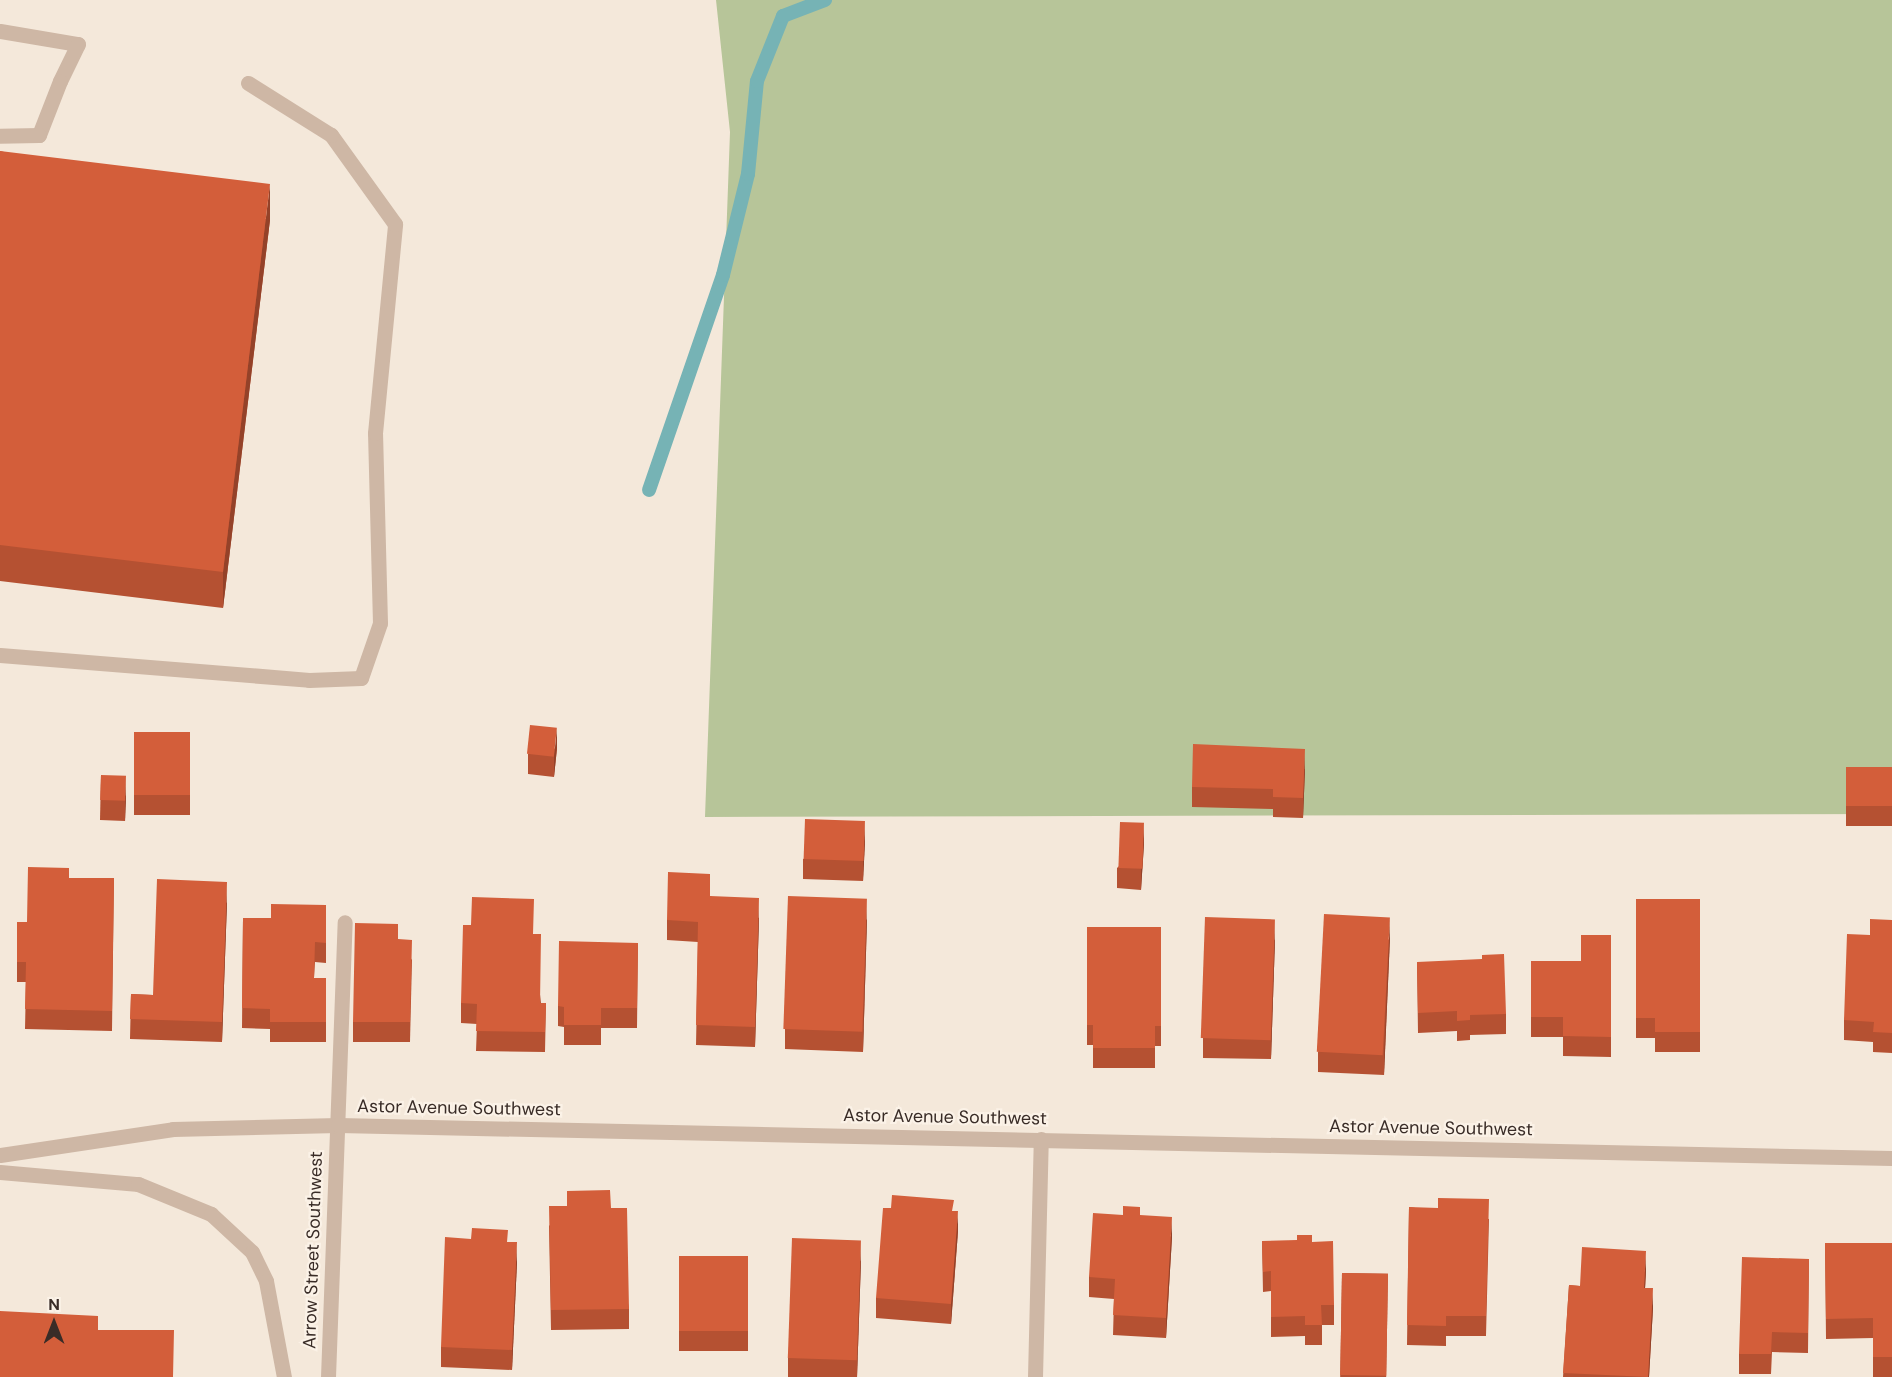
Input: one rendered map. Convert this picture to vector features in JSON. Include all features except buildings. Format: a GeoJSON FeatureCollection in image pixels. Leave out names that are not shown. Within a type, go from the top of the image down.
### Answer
{"type":"FeatureCollection","features":[{"type":"Feature","properties":{"kind":"street"},"geometry":{"type":"LineString","coordinates":[[0,31],[78,44],[60,81],[39,135],[0,135]]}},
{"type":"Feature","properties":{"kind":"street"},"geometry":{"type":"LineString","coordinates":[[0,655],[309,680],[361,678],[380,623],[375,433],[395,224],[332,135],[248,83]]}},
{"type":"Feature","properties":{"kind":"street","name":"Arrow Street Southwest"},"geometry":{"type":"LineString","coordinates":[[328,1377],[345,922]]}},
{"type":"Feature","properties":{"kind":"street","name":"Astor Avenue Southwest"},"geometry":{"type":"LineString","coordinates":[[0,1155],[173,1129],[338,1125],[1892,1158]]}},
{"type":"Feature","properties":{"kind":"street"},"geometry":{"type":"LineString","coordinates":[[1035,1377],[1041,1139]]}},
{"type":"Feature","properties":{"kind":"street"},"geometry":{"type":"LineString","coordinates":[[0,1172],[138,1184],[211,1214],[252,1252],[266,1281],[284,1377]]}},
{"type":"Feature","properties":{"kind":"green space"},"geometry":{"type":"Polygon","coordinates":[[[716,0],[1892,0],[1892,814],[705,817],[730,132],[716,0]]]}},
{"type":"Feature","properties":{"kind":"waterway"},"geometry":{"type":"LineString","coordinates":[[649,490],[723,275],[748,174],[757,81],[783,16],[825,0]]}}]}
